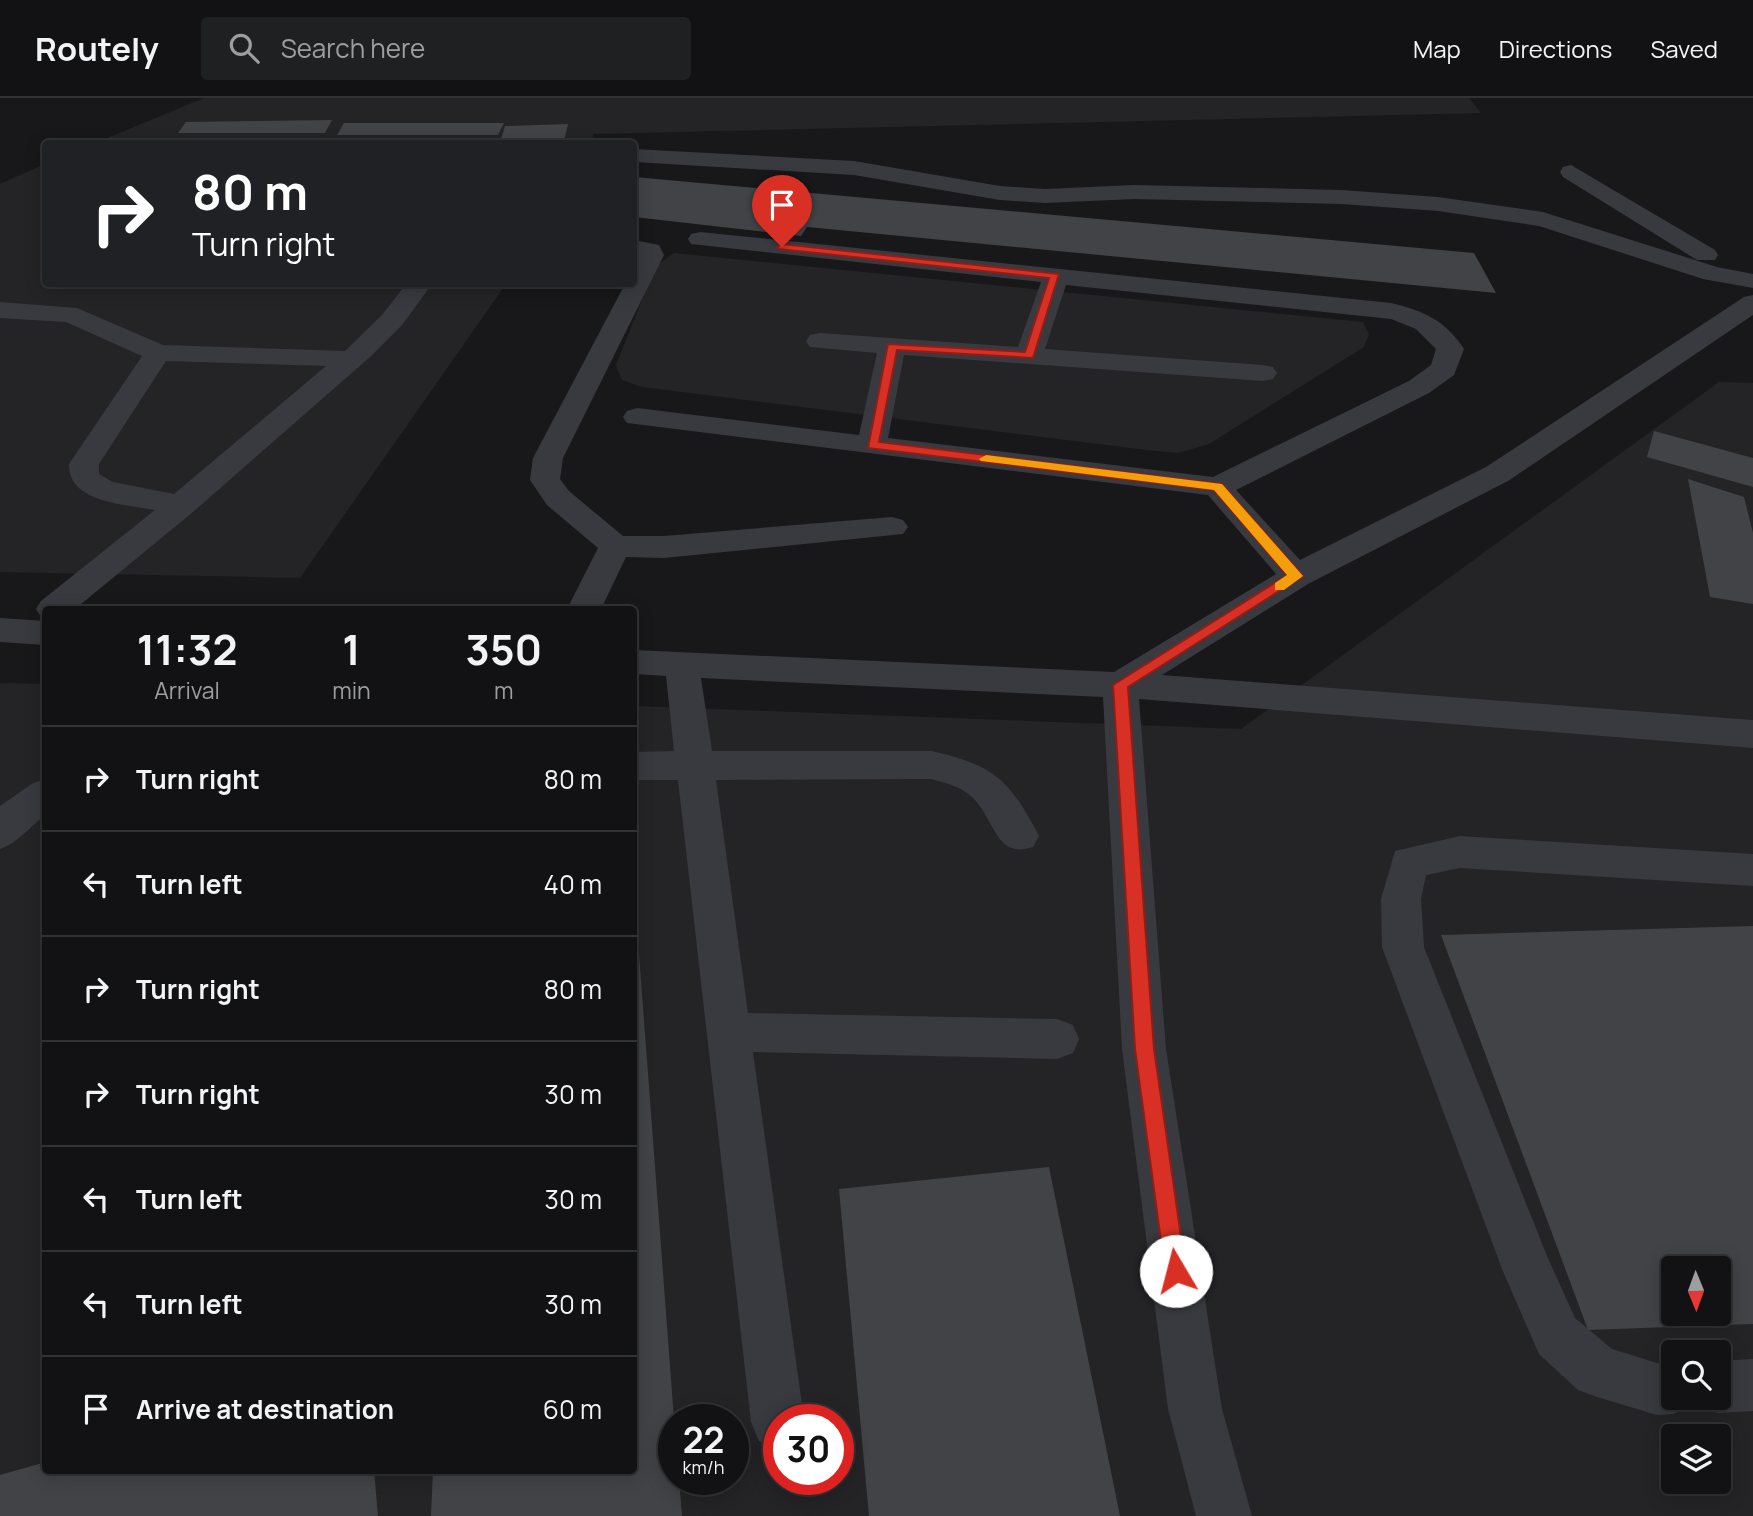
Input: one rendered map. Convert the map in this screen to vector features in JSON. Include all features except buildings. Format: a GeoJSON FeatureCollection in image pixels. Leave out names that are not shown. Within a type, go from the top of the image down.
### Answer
{"type":"FeatureCollection","features":[{"type":"Feature","properties":{"kind":"street"},"geometry":{"type":"LineString","coordinates":[[637,155],[854,168],[1000,193],[1045,196],[1134,191],[1341,197],[1438,204],[1543,219],[1752,289]]}},
{"type":"Feature","properties":{"kind":"street"},"geometry":{"type":"LineString","coordinates":[[1571,173],[1752,289]]}},
{"type":"Feature","properties":{"kind":"street"},"geometry":{"type":"LineString","coordinates":[[637,417],[1217,487],[1419,387],[1444,369],[1450,349],[1441,332],[1419,318],[1391,311],[700,239]]}},
{"type":"Feature","properties":{"kind":"street"},"geometry":{"type":"LineString","coordinates":[[637,248],[650,250],[652,255],[637,284]]}},
{"type":"Feature","properties":{"kind":"street"},"geometry":{"type":"LineString","coordinates":[[1029,356],[1056,276]]}},
{"type":"Feature","properties":{"kind":"street"},"geometry":{"type":"LineString","coordinates":[[57,606],[181,505],[351,359],[404,308],[417,287]]}},
{"type":"Feature","properties":{"kind":"street"},"geometry":{"type":"LineString","coordinates":[[636,287],[548,458],[545,480],[558,498],[614,546],[664,547],[892,527]]}},
{"type":"Feature","properties":{"kind":"street"},"geometry":{"type":"LineString","coordinates":[[1120,685],[1296,576],[1497,474],[1752,289]]}},
{"type":"Feature","properties":{"kind":"street"},"geometry":{"type":"LineString","coordinates":[[0,310],[68,314],[158,353],[351,359]]}},
{"type":"Feature","properties":{"kind":"street"},"geometry":{"type":"LineString","coordinates":[[820,341],[1263,373]]}},
{"type":"Feature","properties":{"kind":"street"},"geometry":{"type":"LineString","coordinates":[[872,445],[892,346]]}},
{"type":"Feature","properties":{"kind":"street"},"geometry":{"type":"LineString","coordinates":[[158,353],[84,464],[84,478],[104,490],[181,505]]}},
{"type":"Feature","properties":{"kind":"street"},"geometry":{"type":"LineString","coordinates":[[1217,487],[1296,576]]}},
{"type":"Feature","properties":{"kind":"street"},"geometry":{"type":"LineString","coordinates":[[585,606],[614,546]]}},
{"type":"Feature","properties":{"kind":"street"},"geometry":{"type":"LineString","coordinates":[[637,662],[1120,685],[1753,734]]}},
{"type":"Feature","properties":{"kind":"street"},"geometry":{"type":"LineString","coordinates":[[682,665],[776,1404]]}},
{"type":"Feature","properties":{"kind":"street"},"geometry":{"type":"LineString","coordinates":[[1120,685],[1144,1049],[1195,1409],[1224,1516]]}},
{"type":"Feature","properties":{"kind":"street"},"geometry":{"type":"LineString","coordinates":[[637,766],[931,765],[964,772],[986,784],[1019,836]]}},
{"type":"Feature","properties":{"kind":"street"},"geometry":{"type":"LineString","coordinates":[[0,833],[9,820],[42,797]]}},
{"type":"Feature","properties":{"kind":"street"},"geometry":{"type":"LineString","coordinates":[[1661,1389],[1597,1371],[1557,1336],[1527,1269],[1403,947],[1401,899],[1409,862],[1460,852],[1753,870]]}},
{"type":"Feature","properties":{"kind":"street"},"geometry":{"type":"LineString","coordinates":[[729,1032],[1057,1039]]}},
{"type":"Feature","properties":{"kind":"street"},"geometry":{"type":"LineString","coordinates":[[1731,1386],[1753,1385]]}},
{"type":"Feature","properties":{"kind":"shaded area"},"geometry":{"type":"Polygon","coordinates":[[[204,98],[1469,98],[1481,113],[593,134],[592,140],[103,140],[204,98]]]}},
{"type":"Feature","properties":{"kind":"shaded area"},"geometry":{"type":"Polygon","coordinates":[[[42,165],[42,287],[504,287],[300,578],[0,572],[0,184],[42,165]]]}},
{"type":"Feature","properties":{"kind":"shaded area"},"geometry":{"type":"Polygon","coordinates":[[[674,253],[1363,322],[1369,334],[1364,347],[1209,444],[1178,453],[1147,450],[642,387],[622,380],[616,365],[656,266],[674,253]]]}},
{"type":"Feature","properties":{"kind":"shaded area"},"geometry":{"type":"Polygon","coordinates":[[[1719,382],[1753,383],[1753,1516],[0,1516],[0,683],[42,684],[42,1474],[637,1474],[637,706],[1241,729],[1719,382]]]}},
{"type":"Feature","properties":{"kind":"slow traffic"},"geometry":{"type":"LineString","coordinates":[[986,459],[1217,487],[1296,576],[1280,586]]}},
{"type":"Feature","properties":{"kind":"route"},"geometry":{"type":"LineString","coordinates":[[782,247],[1056,276],[1029,356],[892,346],[872,445],[1217,487],[1296,576],[1120,685],[1144,1049],[1176,1271]]}}]}
